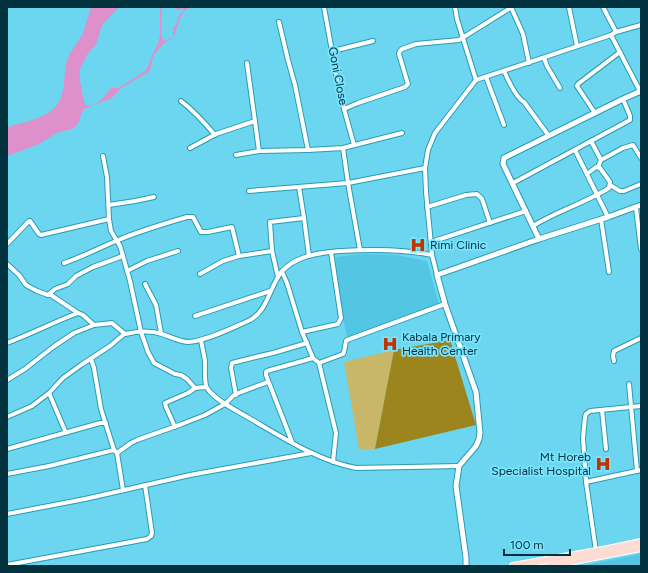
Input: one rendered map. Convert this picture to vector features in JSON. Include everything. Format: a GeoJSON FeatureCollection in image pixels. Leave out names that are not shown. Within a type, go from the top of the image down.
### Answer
{"type":"FeatureCollection","features":[{"type":"Feature","properties":{"kind":"main road"},"geometry":{"type":"LineString","coordinates":[[513,566],[641,542]]}},
{"type":"Feature","properties":{"kind":"main road"},"geometry":{"type":"LineString","coordinates":[[549,566],[641,548]]}},
{"type":"Feature","properties":{"kind":"street","name":"Goni Close"},"geometry":{"type":"LineString","coordinates":[[324,7],[337,79],[354,145]]}},
{"type":"Feature","properties":{"kind":"street"},"geometry":{"type":"LineString","coordinates":[[455,7],[462,37],[476,80]]}},
{"type":"Feature","properties":{"kind":"street"},"geometry":{"type":"LineString","coordinates":[[344,109],[405,87],[408,84],[399,54],[400,51],[416,44],[460,40],[462,37],[512,7],[523,34],[529,63]]}},
{"type":"Feature","properties":{"kind":"street"},"geometry":{"type":"LineString","coordinates":[[569,7],[577,46]]}},
{"type":"Feature","properties":{"kind":"street"},"geometry":{"type":"LineString","coordinates":[[602,7],[616,32]]}},
{"type":"Feature","properties":{"kind":"street"},"geometry":{"type":"LineString","coordinates":[[279,22],[295,85],[308,150]]}},
{"type":"Feature","properties":{"kind":"street"},"geometry":{"type":"LineString","coordinates":[[466,566],[456,486],[460,466],[476,446],[480,433],[476,392],[445,304],[432,255],[425,168],[428,150],[435,133],[476,80],[486,78],[641,24]]}},
{"type":"Feature","properties":{"kind":"street"},"geometry":{"type":"LineString","coordinates":[[539,239],[503,164],[504,158],[622,99],[641,92],[611,35]]}},
{"type":"Feature","properties":{"kind":"street"},"geometry":{"type":"LineString","coordinates":[[333,51],[373,41]]}},
{"type":"Feature","properties":{"kind":"street"},"geometry":{"type":"LineString","coordinates":[[595,113],[577,86],[620,52]]}},
{"type":"Feature","properties":{"kind":"street"},"geometry":{"type":"LineString","coordinates":[[544,58],[560,88]]}},
{"type":"Feature","properties":{"kind":"street"},"geometry":{"type":"LineString","coordinates":[[247,63],[260,151]]}},
{"type":"Feature","properties":{"kind":"street"},"geometry":{"type":"LineString","coordinates":[[504,71],[521,101],[524,102],[549,136]]}},
{"type":"Feature","properties":{"kind":"street"},"geometry":{"type":"LineString","coordinates":[[486,78],[504,125]]}},
{"type":"Feature","properties":{"kind":"street"},"geometry":{"type":"LineString","coordinates":[[513,183],[630,120],[630,116],[622,99]]}},
{"type":"Feature","properties":{"kind":"street"},"geometry":{"type":"LineString","coordinates":[[181,101],[197,114],[215,135]]}},
{"type":"Feature","properties":{"kind":"street"},"geometry":{"type":"LineString","coordinates":[[190,148],[215,135],[255,121]]}},
{"type":"Feature","properties":{"kind":"street"},"geometry":{"type":"LineString","coordinates":[[236,155],[260,151],[343,148],[402,133]]}},
{"type":"Feature","properties":{"kind":"street"},"geometry":{"type":"LineString","coordinates":[[591,142],[601,160]]}},
{"type":"Feature","properties":{"kind":"street"},"geometry":{"type":"LineString","coordinates":[[587,174],[598,167],[601,160],[622,148],[633,144],[641,158]]}},
{"type":"Feature","properties":{"kind":"street"},"geometry":{"type":"LineString","coordinates":[[343,148],[360,250]]}},
{"type":"Feature","properties":{"kind":"street"},"geometry":{"type":"LineString","coordinates":[[575,150],[608,217]]}},
{"type":"Feature","properties":{"kind":"street"},"geometry":{"type":"LineString","coordinates":[[103,156],[111,231],[120,246],[135,301],[141,332],[148,352],[154,363],[175,374],[181,375],[195,388]]}},
{"type":"Feature","properties":{"kind":"street"},"geometry":{"type":"LineString","coordinates":[[598,167],[610,182],[610,185],[620,191],[624,191],[641,184]]}},
{"type":"Feature","properties":{"kind":"street"},"geometry":{"type":"LineString","coordinates":[[249,191],[348,183],[425,168]]}},
{"type":"Feature","properties":{"kind":"street"},"geometry":{"type":"LineString","coordinates":[[533,226],[597,195],[609,188],[610,185]]}},
{"type":"Feature","properties":{"kind":"street"},"geometry":{"type":"LineString","coordinates":[[299,187],[309,256]]}},
{"type":"Feature","properties":{"kind":"street"},"geometry":{"type":"LineString","coordinates":[[428,206],[466,195],[477,194],[482,199],[490,223]]}},
{"type":"Feature","properties":{"kind":"street"},"geometry":{"type":"LineString","coordinates":[[108,205],[154,197]]}},
{"type":"Feature","properties":{"kind":"street"},"geometry":{"type":"LineString","coordinates":[[437,275],[638,206],[641,249]]}},
{"type":"Feature","properties":{"kind":"street"},"geometry":{"type":"LineString","coordinates":[[431,242],[526,211]]}},
{"type":"Feature","properties":{"kind":"street"},"geometry":{"type":"LineString","coordinates":[[64,263],[151,228],[187,217],[193,217],[201,232],[232,227],[239,256]]}},
{"type":"Feature","properties":{"kind":"street"},"geometry":{"type":"LineString","coordinates":[[278,276],[272,251],[270,222],[304,218]]}},
{"type":"Feature","properties":{"kind":"street"},"geometry":{"type":"LineString","coordinates":[[7,244],[29,221],[41,236],[109,219]]}},
{"type":"Feature","properties":{"kind":"street"},"geometry":{"type":"LineString","coordinates":[[601,219],[609,272]]}},
{"type":"Feature","properties":{"kind":"street"},"geometry":{"type":"LineString","coordinates":[[7,417],[32,406],[49,393],[63,378],[110,346],[123,335],[150,331],[188,342],[201,340],[253,318],[266,304],[270,291],[278,276],[295,261],[309,256],[331,252],[360,250],[395,250],[432,255]]}},
{"type":"Feature","properties":{"kind":"street"},"geometry":{"type":"LineString","coordinates":[[127,271],[147,261],[178,251]]}},
{"type":"Feature","properties":{"kind":"street"},"geometry":{"type":"LineString","coordinates":[[200,274],[224,261],[239,256],[272,251]]}},
{"type":"Feature","properties":{"kind":"street"},"geometry":{"type":"LineString","coordinates":[[302,332],[338,324],[341,318],[331,252]]}},
{"type":"Feature","properties":{"kind":"street"},"geometry":{"type":"LineString","coordinates":[[48,295],[55,289],[68,284],[76,276],[93,267],[123,256]]}},
{"type":"Feature","properties":{"kind":"street"},"geometry":{"type":"LineString","coordinates":[[7,264],[19,275],[26,285],[48,295],[51,294],[83,315],[94,325]]}},
{"type":"Feature","properties":{"kind":"street"},"geometry":{"type":"LineString","coordinates":[[282,272],[287,283],[302,332],[313,358],[319,363],[336,433],[333,462]]}},
{"type":"Feature","properties":{"kind":"street"},"geometry":{"type":"LineString","coordinates":[[145,284],[156,305],[161,333]]}},
{"type":"Feature","properties":{"kind":"street"},"geometry":{"type":"LineString","coordinates":[[195,316],[270,291]]}},
{"type":"Feature","properties":{"kind":"street"},"geometry":{"type":"LineString","coordinates":[[319,363],[343,354],[346,341],[348,340],[445,304]]}},
{"type":"Feature","properties":{"kind":"street"},"geometry":{"type":"LineString","coordinates":[[7,343],[78,313]]}},
{"type":"Feature","properties":{"kind":"street"},"geometry":{"type":"LineString","coordinates":[[7,380],[74,333],[94,325],[112,323],[126,334]]}},
{"type":"Feature","properties":{"kind":"street"},"geometry":{"type":"LineString","coordinates":[[614,361],[614,351],[641,338]]}},
{"type":"Feature","properties":{"kind":"street"},"geometry":{"type":"LineString","coordinates":[[201,340],[206,387],[212,395],[225,404],[312,452],[346,467],[356,468],[460,466]]}},
{"type":"Feature","properties":{"kind":"street"},"geometry":{"type":"LineString","coordinates":[[236,394],[232,364],[307,343]]}},
{"type":"Feature","properties":{"kind":"street"},"geometry":{"type":"LineString","coordinates":[[292,442],[268,382],[266,372],[313,358]]}},
{"type":"Feature","properties":{"kind":"street"},"geometry":{"type":"LineString","coordinates":[[91,359],[101,409],[115,451],[123,490]]}},
{"type":"Feature","properties":{"kind":"street"},"geometry":{"type":"LineString","coordinates":[[7,474],[115,451],[137,440],[205,415],[225,404],[234,395],[268,382]]}},
{"type":"Feature","properties":{"kind":"street"},"geometry":{"type":"LineString","coordinates":[[586,482],[639,471],[629,384]]}},
{"type":"Feature","properties":{"kind":"street"},"geometry":{"type":"LineString","coordinates":[[175,427],[165,403],[192,391],[195,388],[206,387]]}},
{"type":"Feature","properties":{"kind":"street"},"geometry":{"type":"LineString","coordinates":[[49,393],[66,433]]}},
{"type":"Feature","properties":{"kind":"street"},"geometry":{"type":"LineString","coordinates":[[596,551],[586,482],[583,438],[585,417],[590,411],[641,406]]}},
{"type":"Feature","properties":{"kind":"street"},"geometry":{"type":"LineString","coordinates":[[602,410],[606,449]]}},
{"type":"Feature","properties":{"kind":"street"},"geometry":{"type":"LineString","coordinates":[[7,449],[100,423],[106,423]]}},
{"type":"Feature","properties":{"kind":"street"},"geometry":{"type":"LineString","coordinates":[[7,514],[85,499],[190,475],[312,452]]}},
{"type":"Feature","properties":{"kind":"street"},"geometry":{"type":"LineString","coordinates":[[7,564],[148,539],[152,533],[145,485]]}},
{"type":"Feature","properties":{"kind":"street"},"geometry":{"type":"LineString","coordinates":[[466,558],[470,566]]}},
{"type":"Feature","properties":{"kind":"shaded area"},"geometry":{"type":"Polygon","coordinates":[[[91,7],[119,7],[102,25],[96,45],[88,53],[80,69],[80,81],[84,102],[86,105],[94,105],[100,101],[111,88],[118,88],[146,70],[160,36],[160,7],[162,7],[161,34],[165,41],[173,37],[173,27],[177,23],[178,17],[184,9],[178,10],[172,7],[189,7],[182,13],[173,38],[164,43],[156,52],[153,57],[150,70],[147,73],[121,88],[110,99],[84,109],[79,122],[73,129],[59,132],[37,145],[7,156],[7,127],[40,117],[54,108],[59,102],[63,90],[67,60],[83,33],[91,7]]]}},
{"type":"Feature","properties":{"kind":"shaded area"},"geometry":{"type":"Polygon","coordinates":[[[362,254],[397,255],[427,261],[439,304],[347,337],[340,305],[335,257],[362,254]]]}},
{"type":"Feature","properties":{"kind":"shaded area"},"geometry":{"type":"Polygon","coordinates":[[[450,340],[476,425],[375,449],[394,350],[450,340]]]}},
{"type":"Feature","properties":{"kind":"shaded area"},"geometry":{"type":"Polygon","coordinates":[[[394,350],[375,449],[359,449],[344,362],[394,350]]]}},
{"type":"Feature","properties":{"kind":"shaded area"},"geometry":{"type":"Polygon","coordinates":[[[641,554],[641,566],[581,566],[641,554]]]}},
{"type":"Feature","properties":{"kind":"place","name":"Rimi Clinic"},"geometry":{"type":"Point","coordinates":[418,245]}},
{"type":"Feature","properties":{"kind":"place","name":"Kabala Primary Health Center"},"geometry":{"type":"Point","coordinates":[390,344]}},
{"type":"Feature","properties":{"kind":"place","name":"Mt Horeb Specialist Hospital"},"geometry":{"type":"Point","coordinates":[603,464]}}]}
